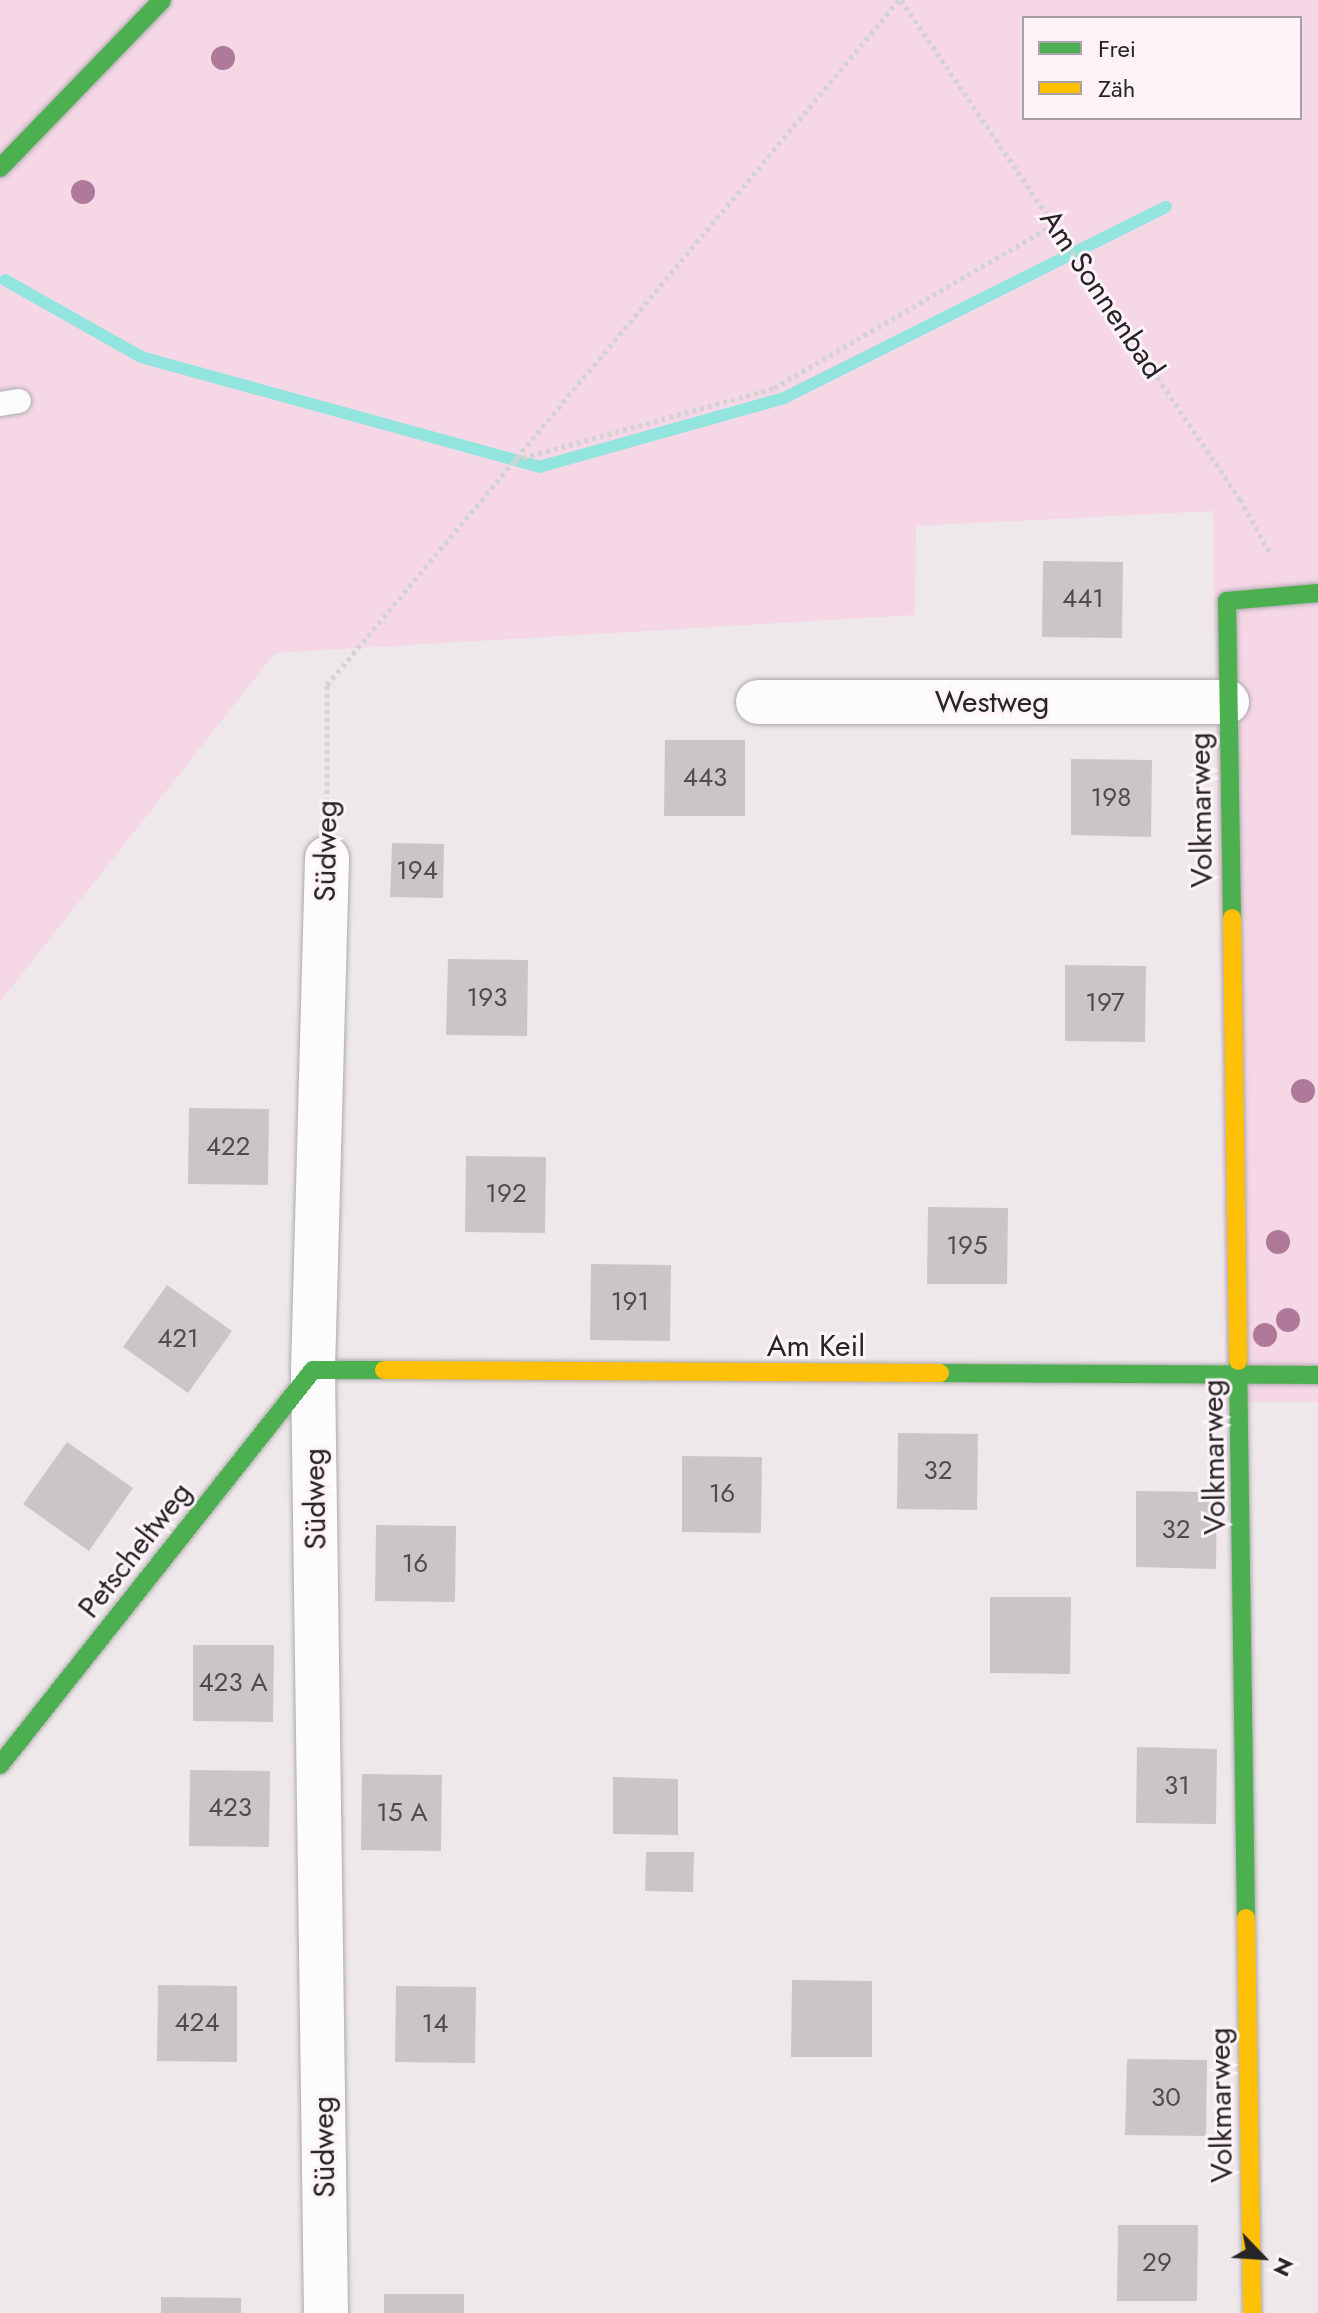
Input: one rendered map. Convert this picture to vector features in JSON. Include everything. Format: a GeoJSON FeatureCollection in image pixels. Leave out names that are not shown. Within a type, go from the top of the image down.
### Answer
{"type":"FeatureCollection","features":[{"type":"Feature","properties":{"kind":"street"},"geometry":{"type":"LineString","coordinates":[[0,168],[162,0]]}},
{"type":"Feature","properties":{"kind":"street"},"geometry":{"type":"LineString","coordinates":[[1293,594],[1318,593]]}},
{"type":"Feature","properties":{"kind":"street","name":"Volkmarweg"},"geometry":{"type":"LineString","coordinates":[[1252,2313],[1241,1376],[1227,601],[1293,594]]}},
{"type":"Feature","properties":{"kind":"street","name":"Westweg"},"geometry":{"type":"LineString","coordinates":[[758,702],[1227,702]]}},
{"type":"Feature","properties":{"kind":"street","name":"Südweg"},"geometry":{"type":"LineString","coordinates":[[326,2313],[313,1370],[327,858]]}},
{"type":"Feature","properties":{"kind":"street","name":"Am Keil"},"geometry":{"type":"LineString","coordinates":[[313,1370],[1318,1375]]}},
{"type":"Feature","properties":{"kind":"street","name":"Petscheltweg"},"geometry":{"type":"LineString","coordinates":[[0,1765],[313,1370]]}},
{"type":"Feature","properties":{"kind":"path","name":"Am Sonnenbad"},"geometry":{"type":"LineString","coordinates":[[900,0],[1240,499],[1293,594]]}},
{"type":"Feature","properties":{"kind":"path"},"geometry":{"type":"LineString","coordinates":[[514,460],[900,0]]}},
{"type":"Feature","properties":{"kind":"path"},"geometry":{"type":"LineString","coordinates":[[514,460],[774,388],[1055,224]]}},
{"type":"Feature","properties":{"kind":"path","name":"Südweg"},"geometry":{"type":"LineString","coordinates":[[327,858],[327,685],[514,460]]}},
{"type":"Feature","properties":{"kind":"shaded area"},"geometry":{"type":"Polygon","coordinates":[[[0,0],[1318,0],[1318,1402],[1226,1402],[1213,511],[916,526],[915,615],[275,653],[0,1002],[0,0]]]}},
{"type":"Feature","properties":{"kind":"building"},"geometry":{"type":"Polygon","coordinates":[[[1043,561],[1123,562],[1122,638],[1042,637],[1043,561]]]}},
{"type":"Feature","properties":{"kind":"building"},"geometry":{"type":"Polygon","coordinates":[[[665,740],[745,740],[745,816],[664,816],[665,740]]]}},
{"type":"Feature","properties":{"kind":"building"},"geometry":{"type":"Polygon","coordinates":[[[1071,759],[1152,760],[1151,837],[1071,835],[1071,759]]]}},
{"type":"Feature","properties":{"kind":"building"},"geometry":{"type":"Polygon","coordinates":[[[392,843],[444,844],[443,898],[390,897],[392,843]]]}},
{"type":"Feature","properties":{"kind":"building"},"geometry":{"type":"Polygon","coordinates":[[[448,959],[528,960],[527,1036],[446,1035],[448,959]]]}},
{"type":"Feature","properties":{"kind":"building"},"geometry":{"type":"Polygon","coordinates":[[[1065,965],[1146,966],[1145,1042],[1065,1041],[1065,965]]]}},
{"type":"Feature","properties":{"kind":"building"},"geometry":{"type":"Polygon","coordinates":[[[189,1108],[269,1109],[268,1185],[188,1184],[189,1108]]]}},
{"type":"Feature","properties":{"kind":"building"},"geometry":{"type":"Polygon","coordinates":[[[466,1156],[546,1157],[545,1233],[465,1232],[466,1156]]]}},
{"type":"Feature","properties":{"kind":"building"},"geometry":{"type":"Polygon","coordinates":[[[928,1207],[1008,1208],[1007,1284],[927,1284],[928,1207]]]}},
{"type":"Feature","properties":{"kind":"building"},"geometry":{"type":"Polygon","coordinates":[[[591,1264],[671,1265],[670,1341],[590,1340],[591,1264]]]}},
{"type":"Feature","properties":{"kind":"building"},"geometry":{"type":"Polygon","coordinates":[[[167,1285],[232,1331],[188,1393],[123,1347],[167,1285]]]}},
{"type":"Feature","properties":{"kind":"building"},"geometry":{"type":"Polygon","coordinates":[[[898,1433],[978,1434],[977,1510],[897,1509],[898,1433]]]}},
{"type":"Feature","properties":{"kind":"building"},"geometry":{"type":"Polygon","coordinates":[[[67,1442],[133,1488],[89,1551],[23,1504],[67,1442]]]}},
{"type":"Feature","properties":{"kind":"building"},"geometry":{"type":"Polygon","coordinates":[[[682,1456],[762,1457],[761,1533],[682,1532],[682,1456]]]}},
{"type":"Feature","properties":{"kind":"building"},"geometry":{"type":"Polygon","coordinates":[[[1136,1491],[1217,1492],[1216,1569],[1136,1567],[1136,1491]]]}},
{"type":"Feature","properties":{"kind":"building"},"geometry":{"type":"Polygon","coordinates":[[[376,1525],[456,1526],[455,1602],[375,1601],[376,1525]]]}},
{"type":"Feature","properties":{"kind":"building"},"geometry":{"type":"Polygon","coordinates":[[[990,1597],[1071,1597],[1070,1674],[990,1673],[990,1597]]]}},
{"type":"Feature","properties":{"kind":"building"},"geometry":{"type":"Polygon","coordinates":[[[193,1645],[274,1645],[273,1722],[193,1721],[193,1645]]]}},
{"type":"Feature","properties":{"kind":"building"},"geometry":{"type":"Polygon","coordinates":[[[1137,1747],[1217,1749],[1216,1824],[1136,1823],[1137,1747]]]}},
{"type":"Feature","properties":{"kind":"building"},"geometry":{"type":"Polygon","coordinates":[[[190,1770],[270,1771],[269,1847],[189,1846],[190,1770]]]}},
{"type":"Feature","properties":{"kind":"building"},"geometry":{"type":"Polygon","coordinates":[[[362,1774],[442,1775],[441,1851],[361,1850],[362,1774]]]}},
{"type":"Feature","properties":{"kind":"building"},"geometry":{"type":"Polygon","coordinates":[[[613,1777],[678,1779],[678,1835],[613,1834],[613,1777]]]}},
{"type":"Feature","properties":{"kind":"building"},"geometry":{"type":"Polygon","coordinates":[[[646,1852],[694,1852],[693,1892],[645,1891],[646,1852]]]}},
{"type":"Feature","properties":{"kind":"building"},"geometry":{"type":"Polygon","coordinates":[[[792,1980],[872,1981],[872,2057],[791,2057],[792,1980]]]}},
{"type":"Feature","properties":{"kind":"building"},"geometry":{"type":"Polygon","coordinates":[[[158,1985],[237,1986],[237,2062],[157,2061],[158,1985]]]}},
{"type":"Feature","properties":{"kind":"building"},"geometry":{"type":"Polygon","coordinates":[[[396,1986],[476,1987],[475,2063],[395,2062],[396,1986]]]}},
{"type":"Feature","properties":{"kind":"building"},"geometry":{"type":"Polygon","coordinates":[[[1127,2059],[1207,2060],[1206,2136],[1125,2135],[1127,2059]]]}},
{"type":"Feature","properties":{"kind":"building"},"geometry":{"type":"Polygon","coordinates":[[[1118,2225],[1198,2225],[1197,2301],[1117,2301],[1118,2225]]]}},
{"type":"Feature","properties":{"kind":"building"},"geometry":{"type":"Polygon","coordinates":[[[384,2294],[464,2294],[464,2313],[384,2313],[384,2294]]]}},
{"type":"Feature","properties":{"kind":"building"},"geometry":{"type":"Polygon","coordinates":[[[161,2297],[241,2298],[241,2313],[161,2313],[161,2297]]]}},
{"type":"Feature","properties":{"kind":"waterway"},"geometry":{"type":"LineString","coordinates":[[5,280],[141,357],[539,467],[784,398],[1166,207]]}},
{"type":"Feature","properties":{"kind":"traffic: fast"},"geometry":{"type":"LineString","coordinates":[[0,168],[162,0]]}},
{"type":"Feature","properties":{"kind":"traffic: fast"},"geometry":{"type":"LineString","coordinates":[[1232,918],[1227,601],[1318,593]]}},
{"type":"Feature","properties":{"kind":"traffic: fast"},"geometry":{"type":"LineString","coordinates":[[1238,1361],[1246,1918]]}},
{"type":"Feature","properties":{"kind":"traffic: fast"},"geometry":{"type":"LineString","coordinates":[[0,1765],[313,1370],[384,1370]]}},
{"type":"Feature","properties":{"kind":"traffic: fast"},"geometry":{"type":"LineString","coordinates":[[940,1373],[1318,1375]]}},
{"type":"Feature","properties":{"kind":"traffic: slow"},"geometry":{"type":"LineString","coordinates":[[1232,918],[1238,1361]]}},
{"type":"Feature","properties":{"kind":"traffic: slow"},"geometry":{"type":"LineString","coordinates":[[384,1370],[940,1373]]}},
{"type":"Feature","properties":{"kind":"traffic: slow"},"geometry":{"type":"LineString","coordinates":[[1246,1918],[1252,2313]]}}]}
